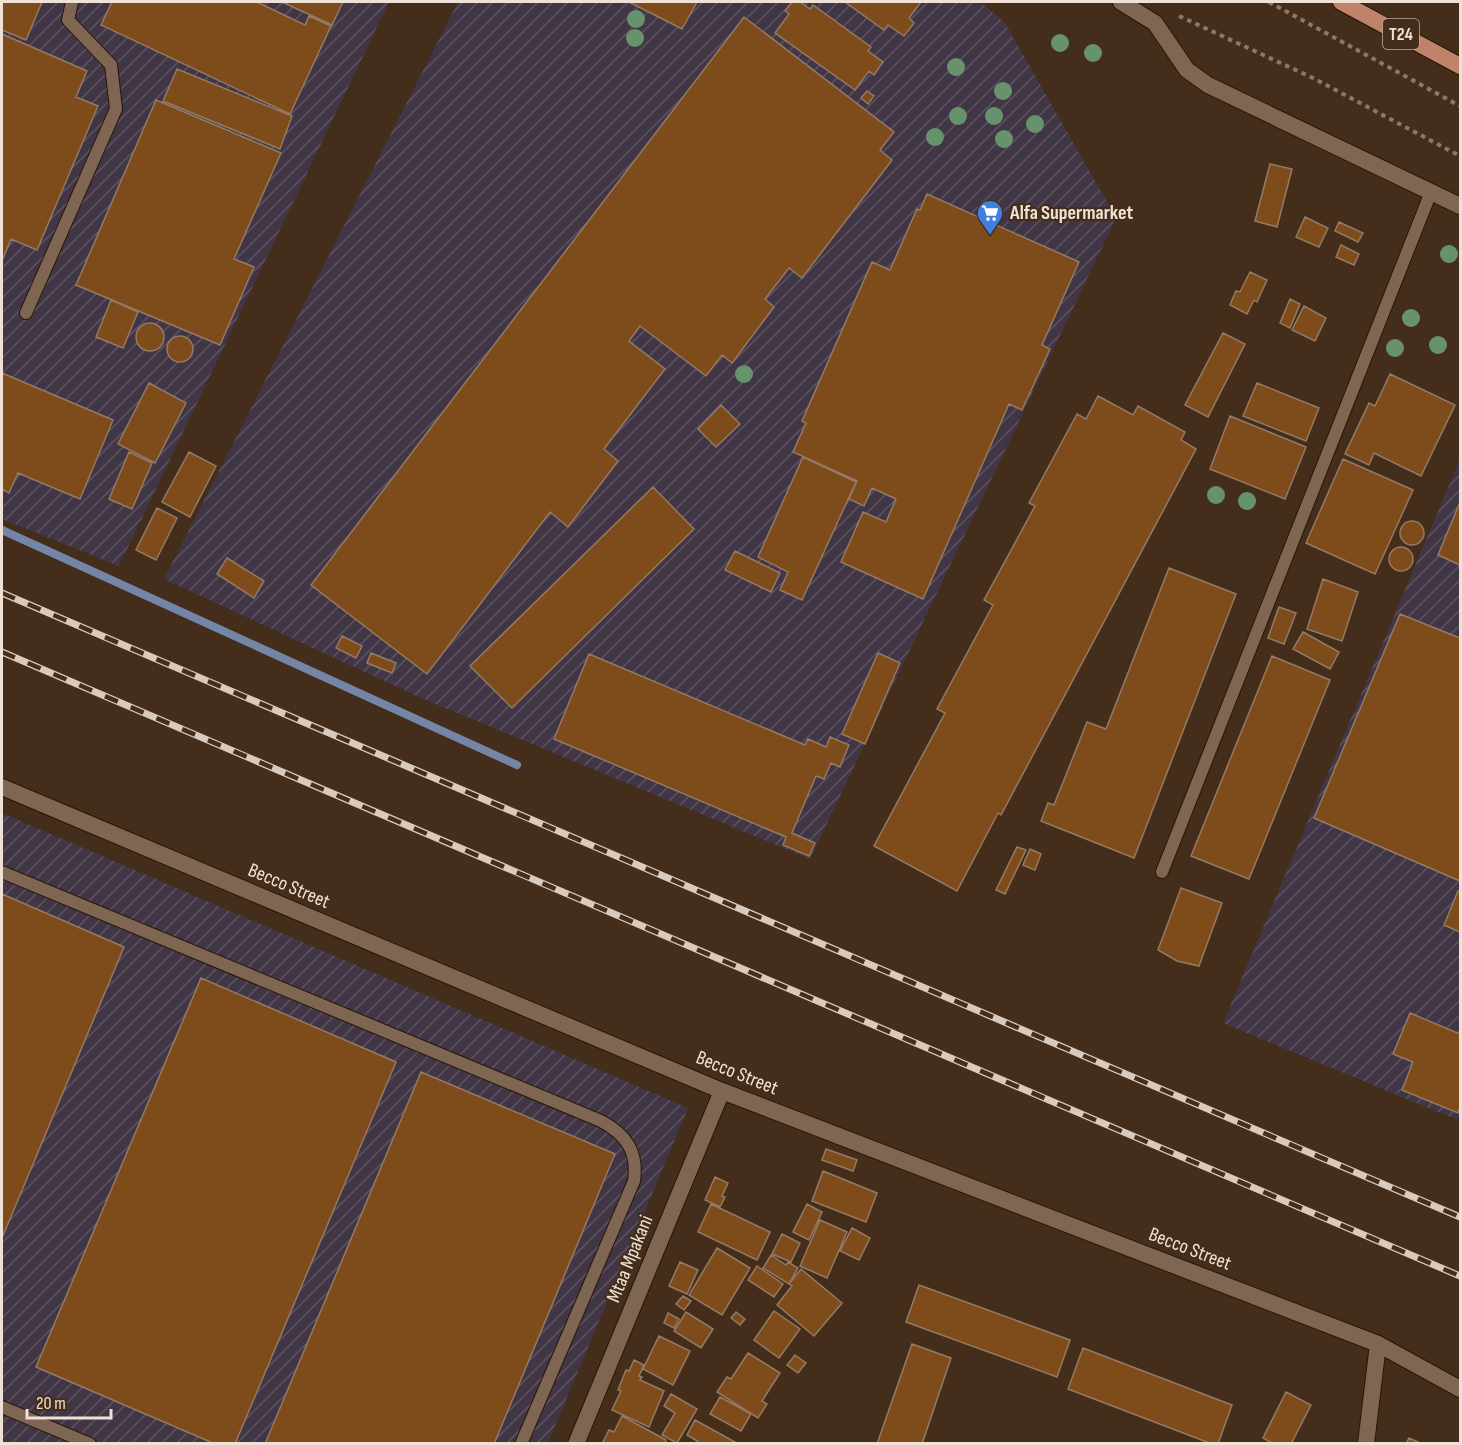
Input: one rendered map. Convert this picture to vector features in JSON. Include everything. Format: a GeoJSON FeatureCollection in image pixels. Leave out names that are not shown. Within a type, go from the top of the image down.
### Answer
{"type":"FeatureCollection","features":[{"type":"Feature","properties":{"kind":"highway","name":"T24"},"geometry":{"type":"LineString","coordinates":[[1341,2],[1461,66]]}},
{"type":"Feature","properties":{"kind":"street"},"geometry":{"type":"LineString","coordinates":[[1121,2],[1155,23],[1187,70],[1208,85],[1461,206]]}},
{"type":"Feature","properties":{"kind":"street","name":"Becco Street"},"geometry":{"type":"LineString","coordinates":[[2,787],[722,1090],[1378,1344],[1461,1389]]}},
{"type":"Feature","properties":{"kind":"street","name":"Mtaa Mpakani"},"geometry":{"type":"LineString","coordinates":[[576,1443],[722,1090]]}},
{"type":"Feature","properties":{"kind":"street"},"geometry":{"type":"LineString","coordinates":[[1366,1443],[1378,1344]]}},
{"type":"Feature","properties":{"kind":"lane"},"geometry":{"type":"LineString","coordinates":[[26,313],[116,109],[111,65],[68,20],[72,2]]}},
{"type":"Feature","properties":{"kind":"lane"},"geometry":{"type":"LineString","coordinates":[[1162,872],[1431,192]]}},
{"type":"Feature","properties":{"kind":"lane"},"geometry":{"type":"LineString","coordinates":[[2,872],[601,1121],[616,1129],[625,1138],[636,1165],[634,1181],[521,1443]]}},
{"type":"Feature","properties":{"kind":"lane"},"geometry":{"type":"LineString","coordinates":[[2,1407],[90,1443]]}},
{"type":"Feature","properties":{"kind":"path"},"geometry":{"type":"LineString","coordinates":[[1269,2],[1461,106]]}},
{"type":"Feature","properties":{"kind":"path"},"geometry":{"type":"LineString","coordinates":[[1191,22],[1313,78],[1461,156]]}},
{"type":"Feature","properties":{"kind":"shaded area"},"geometry":{"type":"Polygon","coordinates":[[[2,2],[389,2],[119,566],[2,519],[2,2]]]}},
{"type":"Feature","properties":{"kind":"shaded area"},"geometry":{"type":"Polygon","coordinates":[[[458,2],[981,2],[1005,23],[1116,218],[810,859],[421,698],[164,579],[458,2]]]}},
{"type":"Feature","properties":{"kind":"shaded area"},"geometry":{"type":"Polygon","coordinates":[[[1460,459],[1460,1121],[1223,1023],[1460,459]]]}},
{"type":"Feature","properties":{"kind":"shaded area"},"geometry":{"type":"Polygon","coordinates":[[[2,813],[688,1108],[548,1443],[2,1443],[2,813]]]}},
{"type":"Feature","properties":{"kind":"building"},"geometry":{"type":"Polygon","coordinates":[[[2,2],[42,2],[26,40],[2,30],[2,2]]]}},
{"type":"Feature","properties":{"kind":"building"},"geometry":{"type":"Polygon","coordinates":[[[112,2],[257,2],[305,25],[309,16],[331,26],[290,114],[101,25],[112,2]]]}},
{"type":"Feature","properties":{"kind":"building"},"geometry":{"type":"Polygon","coordinates":[[[282,2],[343,2],[332,25],[282,2]]]}},
{"type":"Feature","properties":{"kind":"building"},"geometry":{"type":"Polygon","coordinates":[[[629,2],[697,2],[682,29],[629,2]]]}},
{"type":"Feature","properties":{"kind":"building"},"geometry":{"type":"Polygon","coordinates":[[[792,2],[800,2],[810,9],[813,5],[871,47],[868,51],[883,62],[874,75],[869,71],[855,90],[775,33],[789,14],[785,11],[792,2]]]}},
{"type":"Feature","properties":{"kind":"building"},"geometry":{"type":"Polygon","coordinates":[[[845,2],[921,2],[909,18],[914,23],[904,36],[888,25],[884,30],[845,2]]]}},
{"type":"Feature","properties":{"kind":"building"},"geometry":{"type":"Polygon","coordinates":[[[744,17],[894,132],[880,150],[892,160],[802,278],[789,268],[765,299],[774,307],[732,363],[722,355],[706,376],[640,326],[629,341],[665,369],[604,449],[618,461],[568,527],[550,512],[427,674],[311,585],[744,17]]]}},
{"type":"Feature","properties":{"kind":"building"},"geometry":{"type":"Polygon","coordinates":[[[2,34],[87,71],[76,97],[98,106],[37,250],[11,239],[2,261],[2,34]]]}},
{"type":"Feature","properties":{"kind":"building"},"geometry":{"type":"Polygon","coordinates":[[[177,69],[292,116],[280,149],[163,101],[177,69]]]}},
{"type":"Feature","properties":{"kind":"building"},"geometry":{"type":"Polygon","coordinates":[[[867,91],[874,96],[868,104],[861,98],[867,91]]]}},
{"type":"Feature","properties":{"kind":"building"},"geometry":{"type":"Polygon","coordinates":[[[156,100],[281,153],[234,259],[254,267],[220,345],[76,285],[156,100]]]}},
{"type":"Feature","properties":{"kind":"building"},"geometry":{"type":"Polygon","coordinates":[[[1270,164],[1292,169],[1277,227],[1255,221],[1270,164]]]}},
{"type":"Feature","properties":{"kind":"building"},"geometry":{"type":"Polygon","coordinates":[[[927,194],[1079,262],[1042,345],[1050,349],[1022,410],[1009,404],[923,599],[841,562],[863,512],[886,522],[896,499],[872,488],[864,506],[849,499],[857,481],[793,452],[806,423],[802,421],[872,262],[890,270],[917,209],[920,210],[927,194]]]}},
{"type":"Feature","properties":{"kind":"building"},"geometry":{"type":"Polygon","coordinates":[[[1305,217],[1328,228],[1319,247],[1296,237],[1305,217]]]}},
{"type":"Feature","properties":{"kind":"building"},"geometry":{"type":"Polygon","coordinates":[[[1339,222],[1363,233],[1358,242],[1335,231],[1339,222]]]}},
{"type":"Feature","properties":{"kind":"building"},"geometry":{"type":"Polygon","coordinates":[[[1341,245],[1359,254],[1354,265],[1336,257],[1341,245]]]}},
{"type":"Feature","properties":{"kind":"building"},"geometry":{"type":"Polygon","coordinates":[[[1250,272],[1267,280],[1257,302],[1254,300],[1247,314],[1230,305],[1236,291],[1240,292],[1250,272]]]}},
{"type":"Feature","properties":{"kind":"building"},"geometry":{"type":"Polygon","coordinates":[[[1290,299],[1300,304],[1290,328],[1280,323],[1290,299]]]}},
{"type":"Feature","properties":{"kind":"building"},"geometry":{"type":"Polygon","coordinates":[[[111,300],[138,312],[123,348],[96,337],[111,300]]]}},
{"type":"Feature","properties":{"kind":"building"},"geometry":{"type":"Polygon","coordinates":[[[1304,306],[1326,318],[1315,341],[1292,330],[1304,306]]]}},
{"type":"Feature","properties":{"kind":"building"},"geometry":{"type":"Polygon","coordinates":[[[150,323],[160,327],[164,337],[160,347],[150,351],[140,347],[136,337],[140,327],[150,323]]]}},
{"type":"Feature","properties":{"kind":"building"},"geometry":{"type":"Polygon","coordinates":[[[1223,333],[1245,344],[1208,417],[1185,405],[1223,333]]]}},
{"type":"Feature","properties":{"kind":"building"},"geometry":{"type":"Polygon","coordinates":[[[180,336],[190,339],[193,349],[190,359],[180,362],[170,359],[167,349],[170,339],[180,336]]]}},
{"type":"Feature","properties":{"kind":"building"},"geometry":{"type":"Polygon","coordinates":[[[2,373],[113,420],[80,499],[18,473],[9,493],[2,489],[2,373]]]}},
{"type":"Feature","properties":{"kind":"building"},"geometry":{"type":"Polygon","coordinates":[[[1390,374],[1455,405],[1421,476],[1374,453],[1369,465],[1345,454],[1369,403],[1375,406],[1390,374]]]}},
{"type":"Feature","properties":{"kind":"building"},"geometry":{"type":"Polygon","coordinates":[[[149,383],[186,403],[155,463],[118,444],[149,383]]]}},
{"type":"Feature","properties":{"kind":"building"},"geometry":{"type":"Polygon","coordinates":[[[1257,383],[1319,408],[1306,441],[1243,416],[1257,383]]]}},
{"type":"Feature","properties":{"kind":"building"},"geometry":{"type":"Polygon","coordinates":[[[1098,396],[1133,415],[1138,406],[1185,432],[1181,440],[1196,449],[1001,815],[998,813],[957,891],[874,846],[945,713],[937,709],[993,605],[984,600],[1035,506],[1029,503],[1077,414],[1086,419],[1098,396]]]}},
{"type":"Feature","properties":{"kind":"building"},"geometry":{"type":"Polygon","coordinates":[[[721,405],[740,424],[716,447],[698,429],[721,405]]]}},
{"type":"Feature","properties":{"kind":"building"},"geometry":{"type":"Polygon","coordinates":[[[1230,416],[1306,447],[1285,499],[1210,469],[1230,416]]]}},
{"type":"Feature","properties":{"kind":"building"},"geometry":{"type":"Polygon","coordinates":[[[129,452],[152,463],[132,509],[109,499],[129,452]]]}},
{"type":"Feature","properties":{"kind":"building"},"geometry":{"type":"Polygon","coordinates":[[[189,452],[216,466],[190,517],[162,502],[189,452]]]}},
{"type":"Feature","properties":{"kind":"building"},"geometry":{"type":"Polygon","coordinates":[[[803,457],[856,482],[802,600],[780,590],[788,572],[758,557],[803,457]]]}},
{"type":"Feature","properties":{"kind":"building"},"geometry":{"type":"Polygon","coordinates":[[[1343,459],[1413,490],[1375,574],[1306,543],[1343,459]]]}},
{"type":"Feature","properties":{"kind":"building"},"geometry":{"type":"Polygon","coordinates":[[[653,487],[694,529],[512,708],[470,666],[653,487]]]}},
{"type":"Feature","properties":{"kind":"building"},"geometry":{"type":"Polygon","coordinates":[[[1460,502],[1460,565],[1438,555],[1460,502]]]}},
{"type":"Feature","properties":{"kind":"building"},"geometry":{"type":"Polygon","coordinates":[[[157,508],[177,518],[156,560],[136,550],[157,508]]]}},
{"type":"Feature","properties":{"kind":"building"},"geometry":{"type":"Polygon","coordinates":[[[1412,521],[1421,524],[1424,533],[1421,542],[1412,545],[1403,542],[1400,533],[1403,524],[1412,521]]]}},
{"type":"Feature","properties":{"kind":"building"},"geometry":{"type":"Polygon","coordinates":[[[1396,547],[1406,547],[1413,554],[1413,564],[1406,571],[1396,571],[1389,564],[1389,554],[1396,547]]]}},
{"type":"Feature","properties":{"kind":"building"},"geometry":{"type":"Polygon","coordinates":[[[735,551],[780,573],[771,592],[725,570],[735,551]]]}},
{"type":"Feature","properties":{"kind":"building"},"geometry":{"type":"Polygon","coordinates":[[[227,558],[264,581],[254,598],[217,574],[227,558]]]}},
{"type":"Feature","properties":{"kind":"building"},"geometry":{"type":"Polygon","coordinates":[[[1169,568],[1236,594],[1134,858],[1041,821],[1048,803],[1054,805],[1087,722],[1106,729],[1169,568]]]}},
{"type":"Feature","properties":{"kind":"building"},"geometry":{"type":"Polygon","coordinates":[[[1323,579],[1358,592],[1342,641],[1307,629],[1323,579]]]}},
{"type":"Feature","properties":{"kind":"building"},"geometry":{"type":"Polygon","coordinates":[[[1279,607],[1296,613],[1284,644],[1268,638],[1279,607]]]}},
{"type":"Feature","properties":{"kind":"building"},"geometry":{"type":"Polygon","coordinates":[[[1400,614],[1460,638],[1460,881],[1314,818],[1400,614]]]}},
{"type":"Feature","properties":{"kind":"building"},"geometry":{"type":"Polygon","coordinates":[[[1303,632],[1339,652],[1330,669],[1293,649],[1303,632]]]}},
{"type":"Feature","properties":{"kind":"building"},"geometry":{"type":"Polygon","coordinates":[[[342,636],[362,646],[356,658],[336,648],[342,636]]]}},
{"type":"Feature","properties":{"kind":"building"},"geometry":{"type":"Polygon","coordinates":[[[371,653],[396,663],[392,673],[367,663],[371,653]]]}},
{"type":"Feature","properties":{"kind":"building"},"geometry":{"type":"Polygon","coordinates":[[[878,653],[900,663],[865,744],[842,734],[878,653]]]}},
{"type":"Feature","properties":{"kind":"building"},"geometry":{"type":"Polygon","coordinates":[[[589,654],[805,745],[808,739],[826,747],[830,737],[849,745],[840,767],[831,763],[824,779],[816,776],[792,833],[815,843],[809,856],[783,845],[786,837],[554,739],[589,654]]]}},
{"type":"Feature","properties":{"kind":"building"},"geometry":{"type":"Polygon","coordinates":[[[1272,656],[1330,680],[1249,879],[1191,856],[1272,656]]]}},
{"type":"Feature","properties":{"kind":"building"},"geometry":{"type":"Polygon","coordinates":[[[1017,847],[1026,850],[1005,894],[996,890],[1017,847]]]}},
{"type":"Feature","properties":{"kind":"building"},"geometry":{"type":"Polygon","coordinates":[[[1030,849],[1041,854],[1035,870],[1023,865],[1030,849]]]}},
{"type":"Feature","properties":{"kind":"building"},"geometry":{"type":"Polygon","coordinates":[[[1181,888],[1222,903],[1199,966],[1177,961],[1158,950],[1181,888]]]}},
{"type":"Feature","properties":{"kind":"building"},"geometry":{"type":"Polygon","coordinates":[[[1458,891],[1460,892],[1460,932],[1444,925],[1458,891]]]}},
{"type":"Feature","properties":{"kind":"building"},"geometry":{"type":"Polygon","coordinates":[[[2,894],[124,947],[2,1238],[2,894]]]}},
{"type":"Feature","properties":{"kind":"building"},"geometry":{"type":"Polygon","coordinates":[[[201,978],[396,1062],[235,1444],[215,1444],[36,1367],[201,978]]]}},
{"type":"Feature","properties":{"kind":"building"},"geometry":{"type":"Polygon","coordinates":[[[1410,1013],[1460,1034],[1460,1106],[1458,1113],[1402,1090],[1413,1062],[1393,1054],[1410,1013]]]}},
{"type":"Feature","properties":{"kind":"building"},"geometry":{"type":"Polygon","coordinates":[[[421,1072],[615,1154],[494,1444],[265,1444],[421,1072]]]}},
{"type":"Feature","properties":{"kind":"building"},"geometry":{"type":"Polygon","coordinates":[[[826,1149],[857,1160],[853,1171],[822,1160],[826,1149]]]}},
{"type":"Feature","properties":{"kind":"building"},"geometry":{"type":"Polygon","coordinates":[[[823,1171],[877,1193],[866,1222],[812,1201],[823,1171]]]}},
{"type":"Feature","properties":{"kind":"building"},"geometry":{"type":"Polygon","coordinates":[[[715,1177],[728,1183],[720,1207],[705,1200],[715,1177]]]}},
{"type":"Feature","properties":{"kind":"building"},"geometry":{"type":"Polygon","coordinates":[[[711,1204],[770,1232],[757,1260],[698,1232],[711,1204]]]}},
{"type":"Feature","properties":{"kind":"building"},"geometry":{"type":"Polygon","coordinates":[[[807,1204],[822,1212],[809,1240],[793,1232],[807,1204]]]}},
{"type":"Feature","properties":{"kind":"building"},"geometry":{"type":"Polygon","coordinates":[[[820,1220],[847,1232],[827,1278],[800,1266],[820,1220]]]}},
{"type":"Feature","properties":{"kind":"building"},"geometry":{"type":"Polygon","coordinates":[[[852,1228],[870,1238],[859,1260],[840,1251],[852,1228]]]}},
{"type":"Feature","properties":{"kind":"building"},"geometry":{"type":"Polygon","coordinates":[[[782,1234],[800,1243],[791,1262],[772,1254],[782,1234]]]}},
{"type":"Feature","properties":{"kind":"building"},"geometry":{"type":"Polygon","coordinates":[[[717,1248],[750,1268],[722,1315],[689,1295],[717,1248]]]}},
{"type":"Feature","properties":{"kind":"building"},"geometry":{"type":"Polygon","coordinates":[[[771,1255],[786,1265],[788,1262],[798,1268],[789,1284],[763,1268],[771,1255]]]}},
{"type":"Feature","properties":{"kind":"building"},"geometry":{"type":"Polygon","coordinates":[[[680,1262],[698,1270],[687,1294],[669,1286],[680,1262]]]}},
{"type":"Feature","properties":{"kind":"building"},"geometry":{"type":"Polygon","coordinates":[[[757,1266],[783,1284],[774,1297],[748,1280],[757,1266]]]}},
{"type":"Feature","properties":{"kind":"building"},"geometry":{"type":"Polygon","coordinates":[[[801,1269],[842,1303],[814,1336],[777,1305],[792,1286],[789,1284],[801,1269]]]}},
{"type":"Feature","properties":{"kind":"building"},"geometry":{"type":"Polygon","coordinates":[[[919,1285],[1070,1340],[1057,1377],[906,1322],[919,1285]]]}},
{"type":"Feature","properties":{"kind":"building"},"geometry":{"type":"Polygon","coordinates":[[[683,1296],[691,1301],[684,1310],[676,1304],[683,1296]]]}},
{"type":"Feature","properties":{"kind":"building"},"geometry":{"type":"Polygon","coordinates":[[[774,1311],[800,1329],[779,1358],[754,1340],[774,1311]]]}},
{"type":"Feature","properties":{"kind":"building"},"geometry":{"type":"Polygon","coordinates":[[[686,1312],[713,1329],[701,1348],[674,1331],[686,1312]]]}},
{"type":"Feature","properties":{"kind":"building"},"geometry":{"type":"Polygon","coordinates":[[[736,1312],[745,1319],[740,1325],[731,1318],[736,1312]]]}},
{"type":"Feature","properties":{"kind":"building"},"geometry":{"type":"Polygon","coordinates":[[[668,1313],[679,1319],[674,1328],[664,1323],[668,1313]]]}},
{"type":"Feature","properties":{"kind":"building"},"geometry":{"type":"Polygon","coordinates":[[[659,1336],[690,1351],[673,1385],[643,1369],[659,1336]]]}},
{"type":"Feature","properties":{"kind":"building"},"geometry":{"type":"Polygon","coordinates":[[[912,1344],[951,1358],[922,1444],[877,1444],[912,1344]]]}},
{"type":"Feature","properties":{"kind":"building"},"geometry":{"type":"Polygon","coordinates":[[[1083,1348],[1232,1405],[1218,1444],[1212,1444],[1068,1389],[1083,1348]]]}},
{"type":"Feature","properties":{"kind":"building"},"geometry":{"type":"Polygon","coordinates":[[[748,1353],[780,1373],[762,1401],[767,1404],[758,1418],[717,1392],[727,1377],[731,1379],[748,1353]]]}},
{"type":"Feature","properties":{"kind":"building"},"geometry":{"type":"Polygon","coordinates":[[[795,1355],[806,1363],[798,1373],[787,1365],[795,1355]]]}},
{"type":"Feature","properties":{"kind":"building"},"geometry":{"type":"Polygon","coordinates":[[[634,1360],[644,1365],[639,1376],[642,1377],[640,1380],[664,1391],[649,1427],[612,1410],[621,1391],[618,1390],[626,1370],[629,1371],[634,1360]]]}},
{"type":"Feature","properties":{"kind":"building"},"geometry":{"type":"Polygon","coordinates":[[[1286,1392],[1311,1405],[1291,1444],[1274,1444],[1263,1438],[1286,1392]]]}},
{"type":"Feature","properties":{"kind":"building"},"geometry":{"type":"Polygon","coordinates":[[[671,1394],[697,1409],[677,1443],[662,1435],[675,1413],[664,1406],[671,1394]]]}},
{"type":"Feature","properties":{"kind":"building"},"geometry":{"type":"Polygon","coordinates":[[[720,1397],[751,1414],[741,1431],[710,1414],[720,1397]]]}},
{"type":"Feature","properties":{"kind":"building"},"geometry":{"type":"Polygon","coordinates":[[[622,1416],[666,1440],[665,1444],[602,1444],[609,1430],[614,1432],[622,1416]]]}},
{"type":"Feature","properties":{"kind":"building"},"geometry":{"type":"Polygon","coordinates":[[[695,1420],[735,1442],[734,1444],[702,1444],[687,1435],[695,1420]]]}},
{"type":"Feature","properties":{"kind":"building"},"geometry":{"type":"Polygon","coordinates":[[[1409,1438],[1422,1444],[1406,1444],[1409,1438]]]}},
{"type":"Feature","properties":{"kind":"waterway"},"geometry":{"type":"LineString","coordinates":[[2,530],[517,765]]}},
{"type":"Feature","properties":{"kind":"railway"},"geometry":{"type":"LineString","coordinates":[[2,593],[1460,1217]]}},
{"type":"Feature","properties":{"kind":"railway"},"geometry":{"type":"LineString","coordinates":[[2,652],[1460,1276]]}},
{"type":"Feature","properties":{"kind":"place","name":"Alfa Supermarket"},"geometry":{"type":"Point","coordinates":[990,236]}}]}
